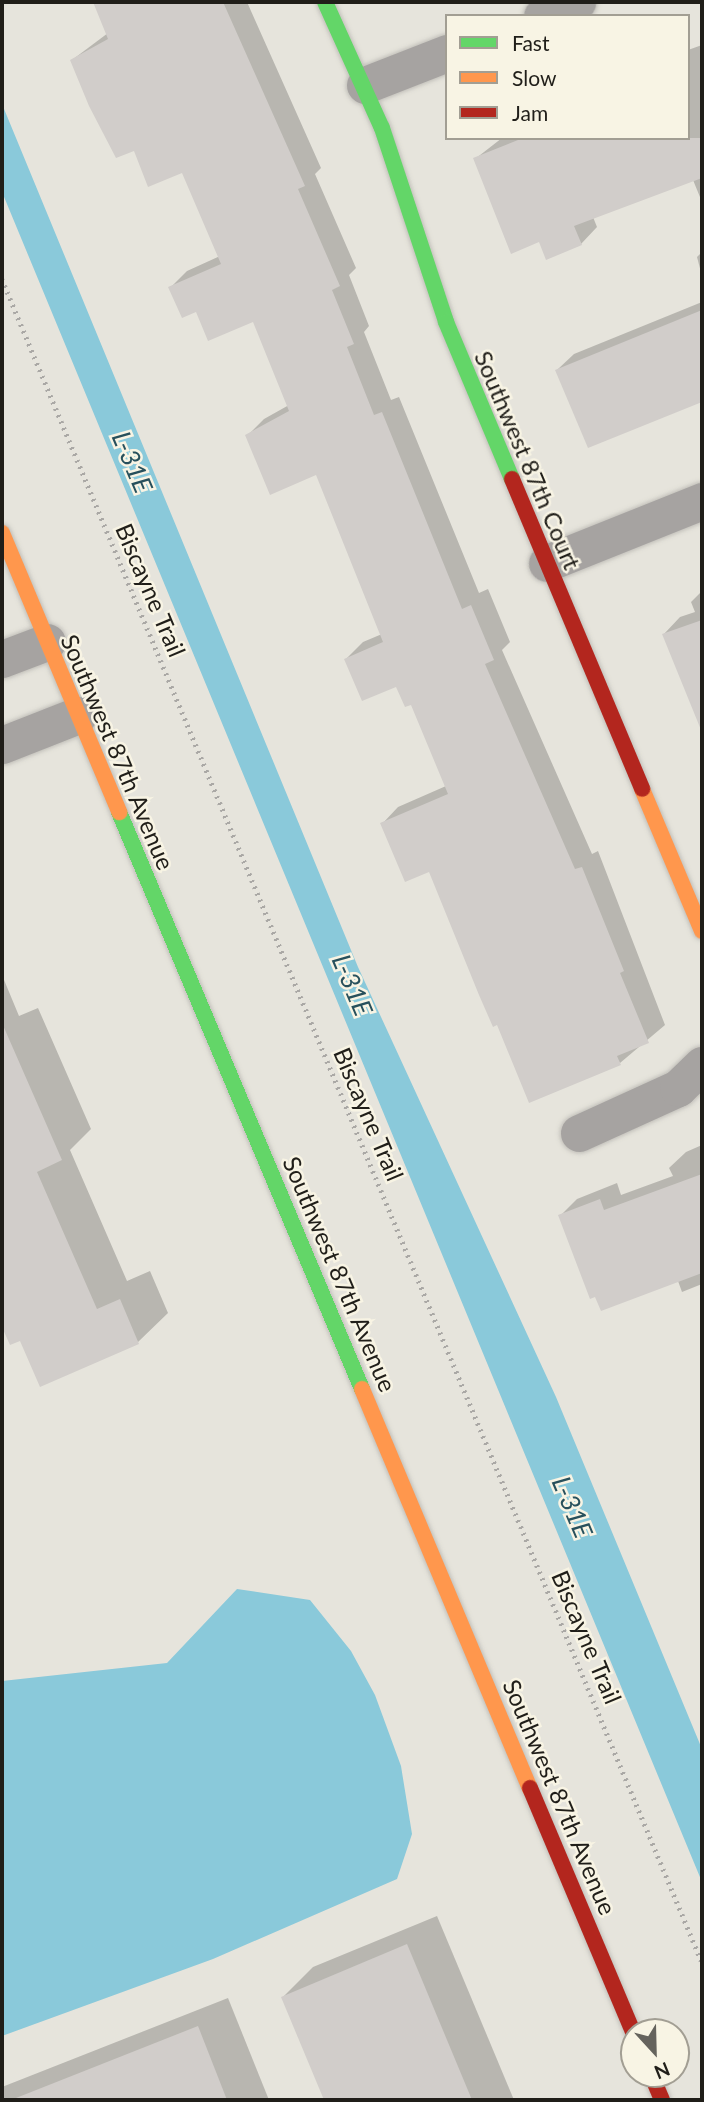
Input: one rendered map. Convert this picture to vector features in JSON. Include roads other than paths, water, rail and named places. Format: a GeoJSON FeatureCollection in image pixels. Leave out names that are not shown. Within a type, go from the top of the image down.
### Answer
{"type":"FeatureCollection","features":[{"type":"Feature","properties":{"kind":"street","name":"Southwest 87th Court"},"geometry":{"type":"LineString","coordinates":[[326,2],[365,85],[431,286],[702,931]]}},
{"type":"Feature","properties":{"kind":"street"},"geometry":{"type":"LineString","coordinates":[[547,14],[577,2]]}},
{"type":"Feature","properties":{"kind":"street"},"geometry":{"type":"LineString","coordinates":[[365,85],[445,54]]}},
{"type":"Feature","properties":{"kind":"street"},"geometry":{"type":"LineString","coordinates":[[547,563],[702,501]]}},
{"type":"Feature","properties":{"kind":"street","name":"Southwest 87th Avenue"},"geometry":{"type":"LineString","coordinates":[[2,533],[627,2018]]}},
{"type":"Feature","properties":{"kind":"street"},"geometry":{"type":"LineString","coordinates":[[2,659],[47,642]]}},
{"type":"Feature","properties":{"kind":"street"},"geometry":{"type":"LineString","coordinates":[[2,745],[78,715]]}},
{"type":"Feature","properties":{"kind":"street"},"geometry":{"type":"LineString","coordinates":[[579,1133],[678,1088],[702,1065]]}},
{"type":"Feature","properties":{"kind":"water","name":"L-31E"},"geometry":{"type":"Polygon","coordinates":[[[2,104],[358,967],[556,1397],[702,1749],[702,1882],[2,192],[2,104]]]}},
{"type":"Feature","properties":{"kind":"water"},"geometry":{"type":"Polygon","coordinates":[[[237,1589],[310,1600],[351,1651],[375,1695],[401,1766],[412,1834],[397,1879],[213,1959],[2,2036],[2,1681],[167,1663],[237,1589]]]}}]}
